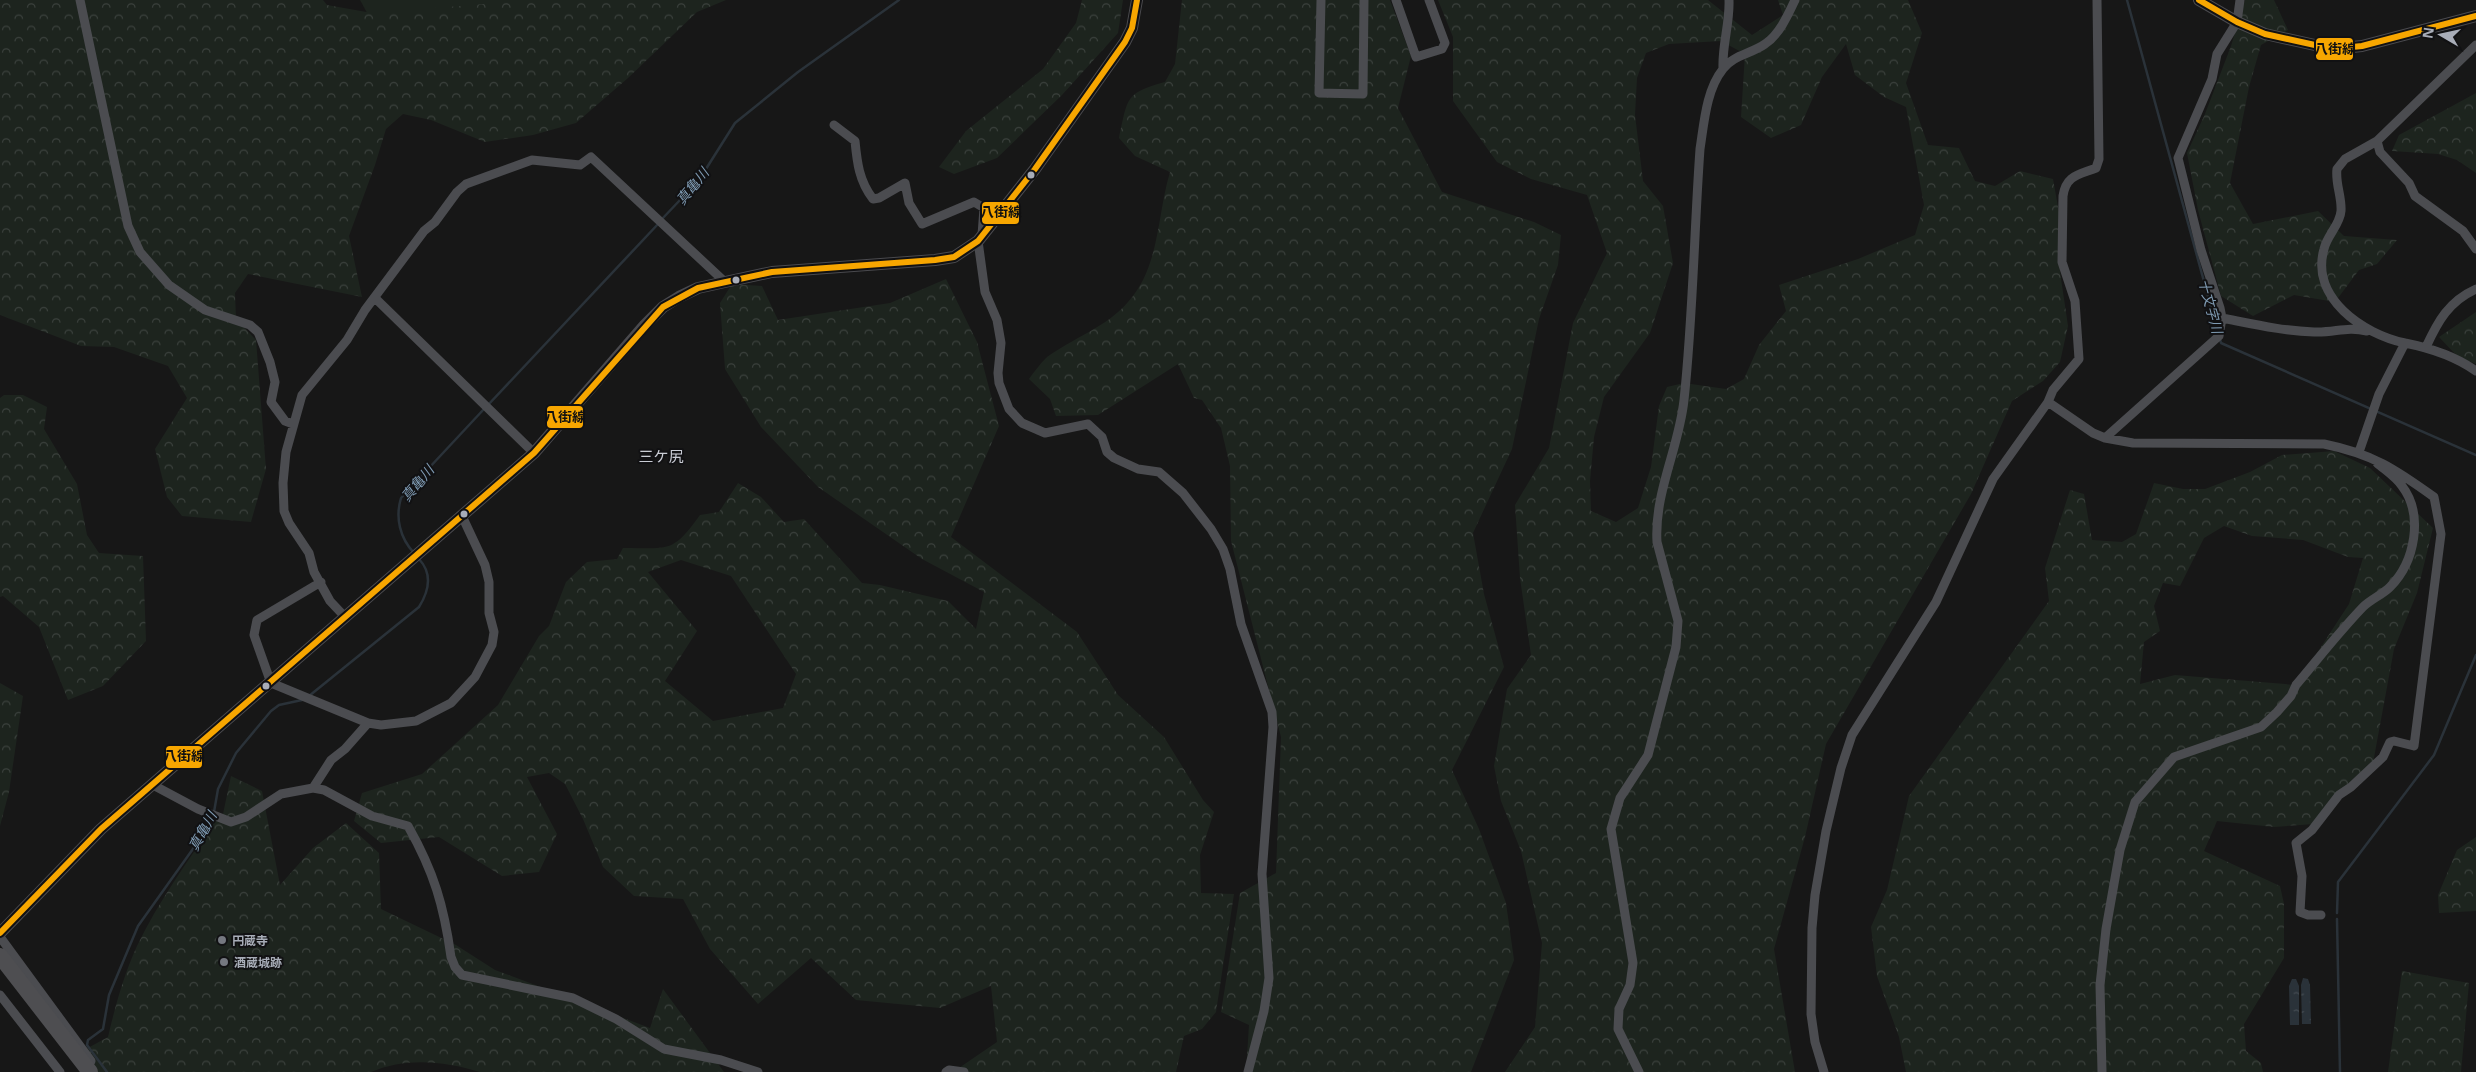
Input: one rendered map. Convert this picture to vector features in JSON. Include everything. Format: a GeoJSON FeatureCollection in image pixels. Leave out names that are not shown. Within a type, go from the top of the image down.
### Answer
{"type":"FeatureCollection","features":[{"type":"Feature","properties":{"kind":"highway"},"geometry":{"type":"LineString","coordinates":[[0,956],[90,1072]]}},
{"type":"Feature","properties":{"kind":"main road"},"geometry":{"type":"LineString","coordinates":[[0,933],[101,829],[534,453],[645,325],[663,307],[698,288],[772,272],[954,257],[980,238],[1035,169],[1125,42],[1132,28],[1137,0]]}},
{"type":"Feature","properties":{"kind":"main road"},"geometry":{"type":"LineString","coordinates":[[2199,0],[2237,22],[2265,34],[2311,46],[2344,48],[2362,46],[2476,16]]}},
{"type":"Feature","properties":{"kind":"street"},"geometry":{"type":"LineString","coordinates":[[80,0],[128,226],[140,252],[169,285],[205,310],[250,325],[258,332],[270,362],[275,382],[271,402],[284,421],[293,424]]}},
{"type":"Feature","properties":{"kind":"street"},"geometry":{"type":"LineString","coordinates":[[1321,0],[1319,93],[1363,94],[1364,0]]}},
{"type":"Feature","properties":{"kind":"street"},"geometry":{"type":"LineString","coordinates":[[1396,0],[1416,57],[1442,48],[1446,42],[1429,0]]}},
{"type":"Feature","properties":{"kind":"street"},"geometry":{"type":"LineString","coordinates":[[1723,68],[1722,58],[1730,24],[1729,0]]}},
{"type":"Feature","properties":{"kind":"street"},"geometry":{"type":"LineString","coordinates":[[1639,1072],[1618,1029],[1619,1009],[1630,985],[1633,963],[1611,829],[1620,798],[1648,755],[1676,647],[1678,621],[1657,542],[1656,529],[1664,485],[1673,457],[1684,401],[1700,150],[1705,116],[1713,89],[1723,68],[1731,60],[1756,49],[1773,38],[1795,0]]}},
{"type":"Feature","properties":{"kind":"street"},"geometry":{"type":"LineString","coordinates":[[1824,1072],[1815,1042],[1811,1014],[1812,928],[1815,895],[1826,831],[1841,768],[1852,735],[1936,602],[2001,464],[2048,402],[2052,390],[2077,364],[2081,354],[2075,301],[2062,262],[2063,196],[2064,187],[2071,177],[2096,168],[2099,159],[2097,0]]}},
{"type":"Feature","properties":{"kind":"street"},"geometry":{"type":"LineString","coordinates":[[2105,438],[2216,341],[2219,336],[2222,318],[2178,158],[2212,79],[2217,54],[2237,22],[2240,0]]}},
{"type":"Feature","properties":{"kind":"street"},"geometry":{"type":"LineString","coordinates":[[2375,333],[2349,316],[2328,293],[2322,274],[2321,261],[2328,237],[2341,213],[2336,176],[2339,164],[2377,142],[2476,45]]}},
{"type":"Feature","properties":{"kind":"street"},"geometry":{"type":"LineString","coordinates":[[834,125],[855,141],[857,167],[873,199],[879,198],[905,183],[909,203],[922,224],[974,202],[984,208],[980,238],[985,292],[997,320],[1000,343],[999,383],[1009,409],[1022,423],[1045,433],[1088,424],[1102,437],[1107,452],[1114,458],[1138,469],[1159,472],[1183,493],[1211,529],[1223,549],[1230,569],[1241,624],[1272,712],[1273,727],[1262,874],[1269,978],[1264,1011],[1248,1072]]}},
{"type":"Feature","properties":{"kind":"street"},"geometry":{"type":"LineString","coordinates":[[2377,142],[2380,152],[2408,183],[2415,196],[2463,231],[2476,249]]}},
{"type":"Feature","properties":{"kind":"street"},"geometry":{"type":"LineString","coordinates":[[346,618],[330,602],[314,572],[309,553],[289,523],[284,511],[283,483],[293,424],[302,395],[347,340],[424,231],[435,222],[457,192],[466,184],[532,160],[580,165],[591,157],[724,282]]}},
{"type":"Feature","properties":{"kind":"street"},"geometry":{"type":"LineString","coordinates":[[2426,347],[2438,320],[2456,299],[2476,289]]}},
{"type":"Feature","properties":{"kind":"street"},"geometry":{"type":"LineString","coordinates":[[375,298],[534,453]]}},
{"type":"Feature","properties":{"kind":"street"},"geometry":{"type":"LineString","coordinates":[[2222,318],[2287,331],[2326,332],[2351,327],[2405,344],[2426,347],[2476,371]]}},
{"type":"Feature","properties":{"kind":"street"},"geometry":{"type":"LineString","coordinates":[[2359,452],[2379,394],[2405,344]]}},
{"type":"Feature","properties":{"kind":"street"},"geometry":{"type":"LineString","coordinates":[[2048,402],[2093,433],[2105,438],[2133,443],[2324,444],[2359,452],[2373,460],[2390,466],[2434,497],[2441,534],[2414,746],[2394,741],[2390,742],[2383,757],[2351,787],[2338,795],[2312,830],[2296,843],[2302,876],[2300,912],[2308,916],[2320,915]]}},
{"type":"Feature","properties":{"kind":"street"},"geometry":{"type":"LineString","coordinates":[[2102,1072],[2100,985],[2106,929],[2120,850],[2135,802],[2174,757],[2260,727],[2291,696],[2296,686],[2354,617],[2370,600],[2389,588],[2400,576],[2413,548],[2415,531],[2410,499],[2402,485],[2373,460]]}},
{"type":"Feature","properties":{"kind":"street"},"geometry":{"type":"LineString","coordinates":[[320,582],[256,620],[254,635],[271,682],[368,723],[382,726],[416,721],[451,703],[475,677],[492,646],[494,632],[490,613],[489,582],[485,566],[462,516]]}},
{"type":"Feature","properties":{"kind":"street"},"geometry":{"type":"LineString","coordinates":[[313,788],[331,760],[345,749],[368,723]]}},
{"type":"Feature","properties":{"kind":"street"},"geometry":{"type":"LineString","coordinates":[[152,785],[208,813],[231,822],[238,822],[281,794],[313,788],[324,790],[372,816],[408,826],[426,859],[441,898],[452,957],[455,967],[462,975],[574,998],[616,1019],[664,1049],[721,1060],[758,1072]]}},
{"type":"Feature","properties":{"kind":"street"},"geometry":{"type":"LineString","coordinates":[[0,937],[92,1062],[83,1072]]}},
{"type":"Feature","properties":{"kind":"street"},"geometry":{"type":"LineString","coordinates":[[0,995],[60,1072]]}},
{"type":"Feature","properties":{"kind":"street"},"geometry":{"type":"LineString","coordinates":[[946,1072],[964,1072]]}},
{"type":"Feature","properties":{"kind":"green space"},"geometry":{"type":"Polygon","coordinates":[[[0,0],[323,0],[327,5],[372,13],[485,4],[491,0],[726,0],[697,12],[628,78],[576,123],[533,135],[485,142],[431,120],[403,114],[386,129],[349,236],[362,297],[248,274],[235,293],[236,319],[256,340],[266,469],[251,522],[182,516],[167,497],[155,449],[187,398],[168,366],[114,347],[81,346],[0,315],[0,0]]]}},
{"type":"Feature","properties":{"kind":"green space"},"geometry":{"type":"Polygon","coordinates":[[[360,0],[534,0],[378,33],[360,0]]]}},
{"type":"Feature","properties":{"kind":"green space"},"geometry":{"type":"Polygon","coordinates":[[[1082,0],[1123,0],[1118,33],[1062,95],[997,158],[954,174],[939,167],[966,131],[1043,69],[1076,23],[1082,0]]]}},
{"type":"Feature","properties":{"kind":"green space"},"geometry":{"type":"Polygon","coordinates":[[[1182,0],[1390,0],[1411,56],[1398,108],[1442,192],[1534,222],[1561,235],[1558,265],[1539,319],[1512,449],[1473,533],[1484,594],[1504,667],[1452,770],[1479,829],[1506,903],[1514,960],[1471,1072],[1246,1072],[1249,1025],[1221,1012],[1240,893],[1276,873],[1281,737],[1231,541],[1230,466],[1221,428],[1202,400],[1194,398],[1178,364],[1098,415],[1056,416],[1050,399],[1029,379],[1046,358],[1110,319],[1119,311],[1138,288],[1146,273],[1152,257],[1170,172],[1135,156],[1119,138],[1124,114],[1130,100],[1142,90],[1165,82],[1175,64],[1182,0]]]}},
{"type":"Feature","properties":{"kind":"green space"},"geometry":{"type":"Polygon","coordinates":[[[1438,0],[1708,0],[1752,35],[1783,15],[1778,0],[1908,0],[1922,33],[1906,83],[1928,145],[1959,148],[1975,181],[1995,186],[2020,171],[2053,179],[2060,218],[2060,272],[2068,326],[2060,362],[2043,381],[2012,401],[1971,494],[1826,744],[1805,837],[1774,949],[1795,1072],[1505,1072],[1535,1027],[1542,943],[1521,851],[1501,801],[1494,766],[1507,689],[1531,655],[1520,578],[1515,505],[1549,448],[1573,323],[1607,253],[1587,195],[1531,179],[1497,162],[1453,101],[1453,37],[1438,0]],[[1721,41],[1669,44],[1646,53],[1637,78],[1635,115],[1643,181],[1663,206],[1673,263],[1650,333],[1604,397],[1594,437],[1590,481],[1591,511],[1616,522],[1638,508],[1651,467],[1659,406],[1667,387],[1684,383],[1726,389],[1744,379],[1759,345],[1786,311],[1779,285],[1858,259],[1915,235],[1924,205],[1906,107],[1884,97],[1855,75],[1846,44],[1822,77],[1801,125],[1771,138],[1741,117],[1745,54],[1721,41]]]}},
{"type":"Feature","properties":{"kind":"green space"},"geometry":{"type":"Polygon","coordinates":[[[2245,0],[2274,0],[2288,30],[2261,45],[2249,87],[2230,183],[2253,224],[2318,211],[2344,236],[2397,240],[2377,264],[2359,270],[2335,302],[2294,295],[2253,316],[2221,296],[2198,210],[2187,153],[2205,114],[2231,46],[2245,0]]]}},
{"type":"Feature","properties":{"kind":"green space"},"geometry":{"type":"Polygon","coordinates":[[[2476,93],[2476,173],[2457,160],[2438,154],[2392,151],[2399,135],[2476,93]]]}},
{"type":"Feature","properties":{"kind":"green space"},"geometry":{"type":"Polygon","coordinates":[[[946,279],[977,342],[999,426],[951,537],[1077,632],[1118,695],[1164,737],[1203,800],[1214,812],[1200,855],[1201,893],[1234,894],[1216,1012],[1202,1029],[1184,1036],[1176,1072],[953,1072],[997,1042],[991,986],[940,1008],[856,1000],[811,958],[758,1004],[710,949],[683,899],[634,896],[603,867],[583,819],[565,784],[549,773],[527,777],[557,834],[539,872],[502,876],[439,837],[381,843],[354,821],[362,793],[422,774],[498,705],[539,636],[549,626],[566,582],[587,562],[617,559],[623,548],[660,548],[675,543],[683,537],[700,515],[719,512],[738,483],[761,497],[784,522],[804,519],[862,583],[880,585],[948,601],[976,629],[984,592],[922,559],[818,487],[761,427],[725,369],[720,303],[732,284],[762,286],[778,320],[890,303],[946,279]],[[681,560],[648,572],[697,631],[665,681],[713,721],[783,708],[796,674],[731,576],[681,560]]]}},
{"type":"Feature","properties":{"kind":"green space"},"geometry":{"type":"Polygon","coordinates":[[[2476,312],[2476,364],[2457,356],[2439,337],[2476,312]]]}},
{"type":"Feature","properties":{"kind":"green space"},"geometry":{"type":"Polygon","coordinates":[[[4,395],[23,395],[47,407],[44,429],[77,484],[87,535],[99,553],[143,556],[146,641],[103,686],[68,700],[39,627],[3,596],[0,597],[0,398],[4,395]]]}},
{"type":"Feature","properties":{"kind":"green space"},"geometry":{"type":"Polygon","coordinates":[[[2334,451],[2370,468],[2433,528],[2417,593],[2394,649],[2373,763],[2314,824],[2274,827],[2217,821],[2204,851],[2280,886],[2284,904],[2284,958],[2244,1024],[2246,1051],[2261,1063],[2263,1072],[1906,1072],[1899,1037],[1877,976],[1871,927],[1887,890],[1909,796],[2049,601],[2045,568],[2070,490],[2084,494],[2092,540],[2122,542],[2136,534],[2154,483],[2183,489],[2205,489],[2250,472],[2282,455],[2334,451]],[[2224,526],[2204,538],[2180,586],[2163,583],[2154,606],[2160,631],[2144,642],[2140,684],[2175,675],[2296,685],[2349,604],[2363,558],[2348,557],[2303,540],[2252,536],[2224,526]]]}},
{"type":"Feature","properties":{"kind":"green space"},"geometry":{"type":"Polygon","coordinates":[[[0,683],[23,696],[9,792],[0,826],[0,683]]]}},
{"type":"Feature","properties":{"kind":"green space"},"geometry":{"type":"Polygon","coordinates":[[[231,776],[262,791],[280,885],[313,848],[346,823],[379,853],[381,909],[456,945],[495,970],[650,1028],[663,989],[724,1072],[480,1072],[453,1065],[425,1062],[398,1064],[371,1072],[88,1072],[75,1055],[108,1037],[120,991],[137,946],[174,882],[215,821],[223,814],[231,776]]]}},
{"type":"Feature","properties":{"kind":"green space"},"geometry":{"type":"Polygon","coordinates":[[[2476,837],[2476,911],[2439,913],[2438,895],[2457,850],[2476,837]]]}},
{"type":"Feature","properties":{"kind":"green space"},"geometry":{"type":"Polygon","coordinates":[[[2402,971],[2469,983],[2461,1072],[2388,1072],[2402,971]]]}},
{"type":"Feature","properties":{"kind":"water"},"geometry":{"type":"Polygon","coordinates":[[[2303,978],[2308,979],[2310,985],[2311,1024],[2302,1024],[2301,985],[2303,978]]]}},
{"type":"Feature","properties":{"kind":"water"},"geometry":{"type":"Polygon","coordinates":[[[2292,979],[2296,979],[2299,986],[2299,1025],[2290,1025],[2289,986],[2292,979]]]}},
{"type":"Feature","properties":{"kind":"waterway","name":"真亀川"},"geometry":{"type":"LineString","coordinates":[[662,219],[699,180],[735,123],[798,72],[899,0]]}},
{"type":"Feature","properties":{"kind":"waterway","name":"十文字川"},"geometry":{"type":"LineString","coordinates":[[2127,0],[2217,329]]}},
{"type":"Feature","properties":{"kind":"waterway","name":"真亀川"},"geometry":{"type":"LineString","coordinates":[[488,405],[659,223]]}},
{"type":"Feature","properties":{"kind":"waterway","name":"十文字川"},"geometry":{"type":"LineString","coordinates":[[2220,339],[2221,343],[2476,455]]}},
{"type":"Feature","properties":{"kind":"waterway","name":"真亀川"},"geometry":{"type":"LineString","coordinates":[[414,553],[405,541],[400,527],[399,505],[401,498],[484,409]]}},
{"type":"Feature","properties":{"kind":"waterway","name":"真亀川"},"geometry":{"type":"LineString","coordinates":[[309,696],[419,607],[428,583],[426,571],[419,559]]}},
{"type":"Feature","properties":{"kind":"waterway"},"geometry":{"type":"LineString","coordinates":[[2337,913],[2338,882],[2434,755],[2476,655]]}},
{"type":"Feature","properties":{"kind":"waterway","name":"真亀川"},"geometry":{"type":"LineString","coordinates":[[214,812],[218,789],[236,753],[271,711],[279,705],[302,700]]}},
{"type":"Feature","properties":{"kind":"waterway","name":"真亀川"},"geometry":{"type":"LineString","coordinates":[[107,1072],[87,1045],[88,1040],[103,1029],[109,995],[138,926],[200,839],[211,817]]}},
{"type":"Feature","properties":{"kind":"waterway"},"geometry":{"type":"LineString","coordinates":[[2337,919],[2340,1072]]}},
{"type":"Feature","properties":{"kind":"transit line","name":"八街線"},"geometry":{"type":"LineString","coordinates":[[0,933],[101,829],[534,453],[663,307],[698,288],[772,272],[935,260],[954,257],[978,241],[1035,169],[1125,42],[1132,28],[1137,0]]}},
{"type":"Feature","properties":{"kind":"transit line","name":"八街線"},"geometry":{"type":"LineString","coordinates":[[2199,0],[2237,22],[2265,34],[2333,49],[2362,46],[2476,16]]}},
{"type":"Feature","properties":{"kind":"place","name":"円蔵寺"},"geometry":{"type":"Point","coordinates":[222,940]}},
{"type":"Feature","properties":{"kind":"place","name":"酒蔵城跡"},"geometry":{"type":"Point","coordinates":[224,962]}},
{"type":"Feature","properties":{"kind":"district","name":"三ケ尻"},"geometry":{"type":"Point","coordinates":[661,456]}}]}
